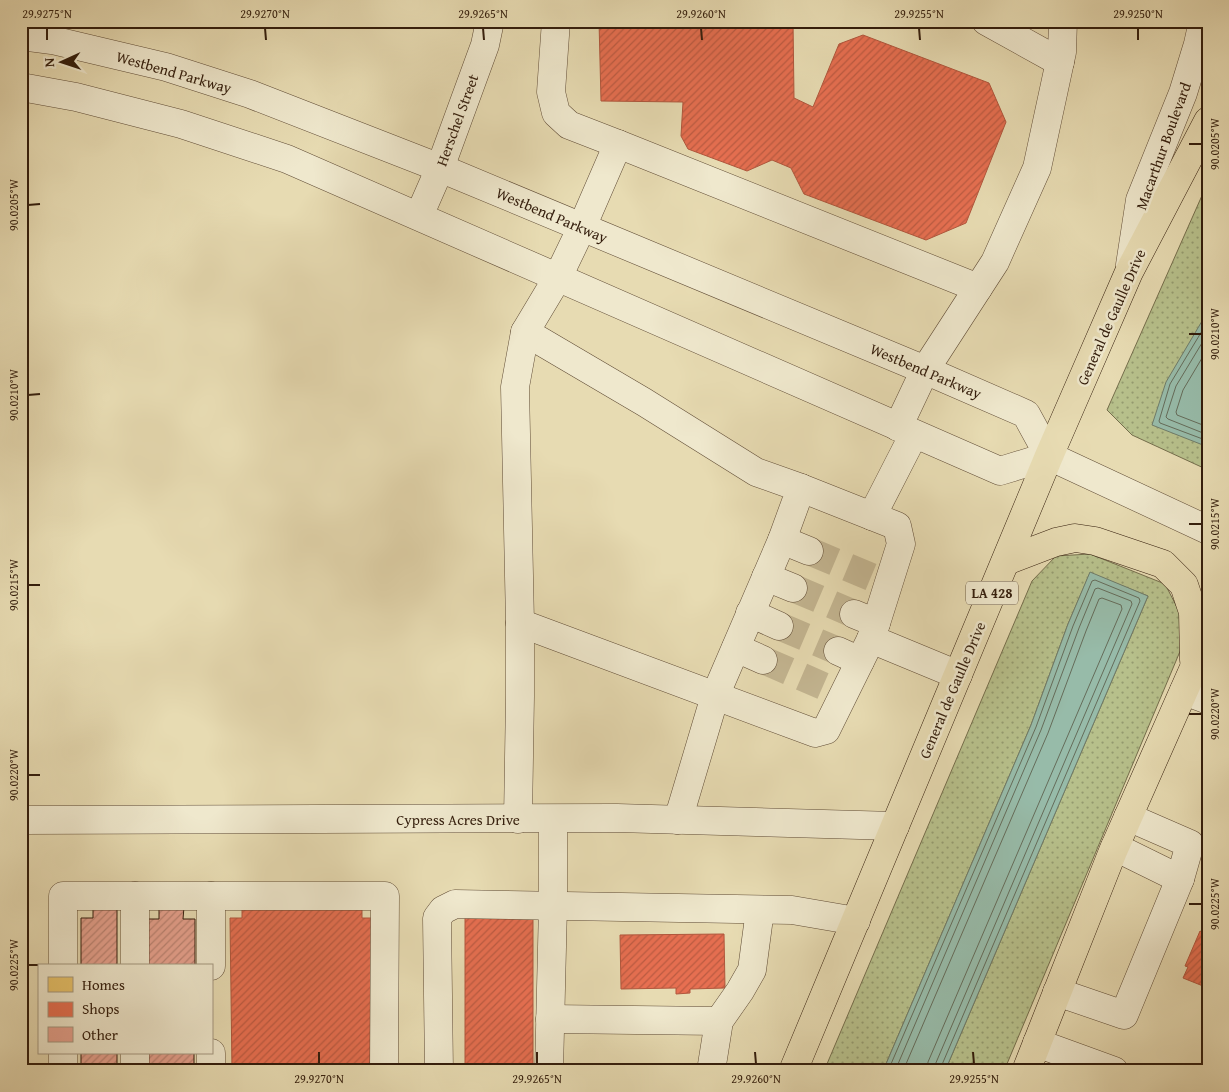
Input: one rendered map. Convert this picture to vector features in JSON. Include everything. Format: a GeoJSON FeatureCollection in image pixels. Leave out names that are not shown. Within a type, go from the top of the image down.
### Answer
{"type":"FeatureCollection","features":[{"type":"Feature","properties":{"kind":"main road","name":"General de Gaulle Drive"},"geometry":{"type":"LineString","coordinates":[[793,1071],[1049,456],[1129,272],[1208,122]]}},
{"type":"Feature","properties":{"kind":"main road"},"geometry":{"type":"LineString","coordinates":[[1006,560],[1056,542],[1075,538],[1095,541],[1163,564],[1184,585],[1193,612],[1195,686]]}},
{"type":"Feature","properties":{"kind":"main road"},"geometry":{"type":"LineString","coordinates":[[1026,1071],[1128,817],[1195,686],[1208,636]]}},
{"type":"Feature","properties":{"kind":"street","name":"Herschel Street"},"geometry":{"type":"LineString","coordinates":[[419,216],[440,168],[485,45],[490,21]]}},
{"type":"Feature","properties":{"kind":"street"},"geometry":{"type":"LineString","coordinates":[[556,21],[551,92],[556,113],[569,125],[978,288]]}},
{"type":"Feature","properties":{"kind":"street"},"geometry":{"type":"LineString","coordinates":[[986,21],[1060,62]]}},
{"type":"Feature","properties":{"kind":"street"},"geometry":{"type":"LineString","coordinates":[[872,516],[906,430],[925,370],[995,262],[1037,168],[1062,52],[1063,21]]}},
{"type":"Feature","properties":{"kind":"street","name":"Macarthur Boulevard"},"geometry":{"type":"LineString","coordinates":[[1129,272],[1140,200],[1183,93],[1203,21]]}},
{"type":"Feature","properties":{"kind":"street","name":"Westbend Parkway"},"geometry":{"type":"LineString","coordinates":[[21,36],[52,40],[166,67],[250,94],[440,168],[1026,414],[1049,456]]}},
{"type":"Feature","properties":{"kind":"street"},"geometry":{"type":"LineString","coordinates":[[21,87],[76,96],[181,124],[287,159],[1000,472],[1049,456],[1208,530]]}},
{"type":"Feature","properties":{"kind":"street"},"geometry":{"type":"LineString","coordinates":[[518,819],[520,623],[515,388],[525,332],[558,277],[618,144]]}},
{"type":"Feature","properties":{"kind":"street"},"geometry":{"type":"LineString","coordinates":[[520,623],[815,733],[826,730],[833,691],[860,638],[880,581],[902,544],[897,526],[756,472],[644,402],[525,332]]}},
{"type":"Feature","properties":{"kind":"street"},"geometry":{"type":"LineString","coordinates":[[678,820],[715,696],[782,540],[801,488]]}},
{"type":"Feature","properties":{"kind":"street"},"geometry":{"type":"LineString","coordinates":[[782,540],[809,551]]}},
{"type":"Feature","properties":{"kind":"street"},"geometry":{"type":"LineString","coordinates":[[766,577],[793,588]]}},
{"type":"Feature","properties":{"kind":"street"},"geometry":{"type":"LineString","coordinates":[[750,614],[779,626]]}},
{"type":"Feature","properties":{"kind":"street"},"geometry":{"type":"LineString","coordinates":[[860,638],[958,675]]}},
{"type":"Feature","properties":{"kind":"street"},"geometry":{"type":"LineString","coordinates":[[736,648],[763,660]]}},
{"type":"Feature","properties":{"kind":"street"},"geometry":{"type":"LineString","coordinates":[[1057,992],[1124,1015],[1180,879],[1190,844],[1128,817]]}},
{"type":"Feature","properties":{"kind":"street","name":"Cypress Acres Drive"},"geometry":{"type":"LineString","coordinates":[[21,820],[617,818],[895,826]]}},
{"type":"Feature","properties":{"kind":"street"},"geometry":{"type":"LineString","coordinates":[[549,1071],[553,819]]}},
{"type":"Feature","properties":{"kind":"street"},"geometry":{"type":"LineString","coordinates":[[1115,847],[1180,879]]}},
{"type":"Feature","properties":{"kind":"street"},"geometry":{"type":"LineString","coordinates":[[63,964],[62,896],[384,896],[384,1071]]}},
{"type":"Feature","properties":{"kind":"street"},"geometry":{"type":"LineString","coordinates":[[135,896],[135,964]]}},
{"type":"Feature","properties":{"kind":"street"},"geometry":{"type":"LineString","coordinates":[[211,896],[211,964]]}},
{"type":"Feature","properties":{"kind":"street"},"geometry":{"type":"LineString","coordinates":[[439,1071],[437,918],[443,910],[455,904],[792,910],[856,921]]}},
{"type":"Feature","properties":{"kind":"street"},"geometry":{"type":"LineString","coordinates":[[711,1071],[719,1021],[752,970],[760,910]]}},
{"type":"Feature","properties":{"kind":"street"},"geometry":{"type":"LineString","coordinates":[[550,1019],[719,1021]]}},
{"type":"Feature","properties":{"kind":"street"},"geometry":{"type":"LineString","coordinates":[[1037,1043],[1114,1071]]}},
{"type":"Feature","properties":{"kind":"street"},"geometry":{"type":"LineString","coordinates":[[63,1054],[63,1071]]}},
{"type":"Feature","properties":{"kind":"street"},"geometry":{"type":"LineString","coordinates":[[135,1054],[135,1071]]}},
{"type":"Feature","properties":{"kind":"street"},"geometry":{"type":"LineString","coordinates":[[211,1054],[211,1071]]}},
{"type":"Feature","properties":{"kind":"green space"},"geometry":{"type":"Polygon","coordinates":[[[1208,182],[1208,470],[1132,435],[1107,410],[1208,182]]]}},
{"type":"Feature","properties":{"kind":"green space"},"geometry":{"type":"Polygon","coordinates":[[[1090,554],[1165,584],[1180,613],[1181,649],[1004,1071],[945,1071],[1148,596],[1090,573],[1068,624],[1031,725],[883,1071],[824,1071],[1032,581],[1056,556],[1090,554]]]}},
{"type":"Feature","properties":{"kind":"water"},"geometry":{"type":"Polygon","coordinates":[[[1208,309],[1208,447],[1152,425],[1166,382],[1208,309]]]}},
{"type":"Feature","properties":{"kind":"water"},"geometry":{"type":"Polygon","coordinates":[[[1090,572],[1148,596],[945,1071],[883,1071],[1031,725],[1068,624],[1090,572]]]}},
{"type":"Feature","properties":{"kind":"building: Homes"},"geometry":{"type":"Polygon","coordinates":[[[21,868],[24,868],[24,910],[21,910],[21,868]]]}},
{"type":"Feature","properties":{"kind":"building: Shops"},"geometry":{"type":"Polygon","coordinates":[[[599,21],[793,21],[794,98],[813,107],[839,44],[863,35],[989,83],[1006,122],[966,223],[926,240],[804,194],[791,168],[772,160],[747,171],[688,149],[681,136],[683,102],[601,101],[599,21]]]}},
{"type":"Feature","properties":{"kind":"building: Shops"},"geometry":{"type":"Polygon","coordinates":[[[362,906],[362,918],[372,918],[373,1071],[232,1071],[230,918],[242,918],[242,907],[362,906]]]}},
{"type":"Feature","properties":{"kind":"building: Shops"},"geometry":{"type":"Polygon","coordinates":[[[465,916],[533,916],[533,1069],[465,1069],[465,916]]]}},
{"type":"Feature","properties":{"kind":"building: Shops"},"geometry":{"type":"Polygon","coordinates":[[[1207,921],[1208,988],[1183,978],[1188,967],[1185,966],[1200,931],[1202,932],[1207,921]]]}},
{"type":"Feature","properties":{"kind":"building: Shops"},"geometry":{"type":"Polygon","coordinates":[[[724,934],[725,988],[690,989],[690,993],[676,994],[676,988],[621,989],[620,935],[724,934]]]}},
{"type":"Feature","properties":{"kind":"building: Other"},"geometry":{"type":"Polygon","coordinates":[[[93,906],[117,906],[117,964],[81,964],[81,918],[93,918],[93,906]]]}},
{"type":"Feature","properties":{"kind":"building: Other"},"geometry":{"type":"Polygon","coordinates":[[[159,906],[184,907],[183,919],[195,919],[195,964],[147,964],[147,919],[159,919],[159,906]]]}},
{"type":"Feature","properties":{"kind":"building: Other"},"geometry":{"type":"Polygon","coordinates":[[[81,1054],[117,1054],[117,1071],[81,1071],[81,1054]]]}},
{"type":"Feature","properties":{"kind":"building: Other"},"geometry":{"type":"Polygon","coordinates":[[[146,1054],[194,1054],[194,1071],[146,1071],[146,1054]]]}},
{"type":"Feature","properties":{"kind":"tunnel"},"geometry":{"type":"LineString","coordinates":[[809,551],[871,577]]}},
{"type":"Feature","properties":{"kind":"tunnel"},"geometry":{"type":"LineString","coordinates":[[793,588],[854,614]]}},
{"type":"Feature","properties":{"kind":"tunnel"},"geometry":{"type":"LineString","coordinates":[[779,626],[838,651]]}},
{"type":"Feature","properties":{"kind":"tunnel"},"geometry":{"type":"LineString","coordinates":[[763,660],[823,686]]}}]}
